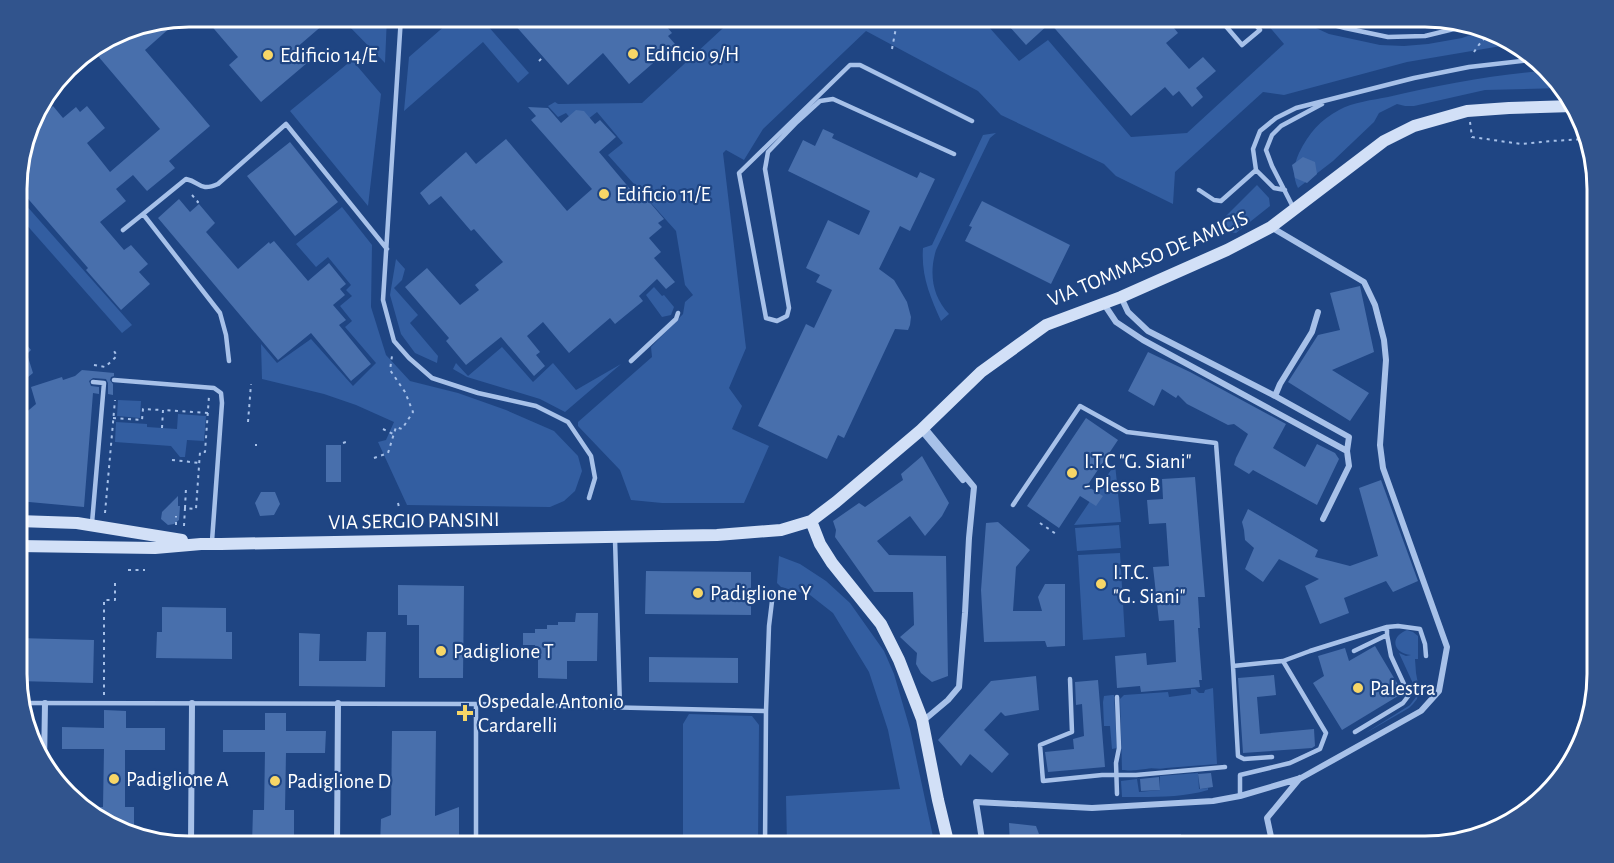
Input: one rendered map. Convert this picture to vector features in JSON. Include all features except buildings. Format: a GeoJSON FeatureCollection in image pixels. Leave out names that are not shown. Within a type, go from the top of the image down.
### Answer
{"type":"FeatureCollection","features":[{"type":"Feature","properties":{"kind":"main road","name":"VIA TOMMASO DE AMICIS"},"geometry":{"type":"LineString","coordinates":[[811,521],[923,428],[981,372],[1046,325],[1121,297],[1227,250],[1270,227],[1384,141],[1414,126],[1467,111],[1564,106]]}},
{"type":"Feature","properties":{"kind":"main road"},"geometry":{"type":"LineString","coordinates":[[27,520],[78,523],[207,544]]}},
{"type":"Feature","properties":{"kind":"main road"},"geometry":{"type":"LineString","coordinates":[[811,521],[820,544],[832,563],[881,624],[899,660],[922,720],[947,836]]}},
{"type":"Feature","properties":{"kind":"main road","name":"VIA SERGIO PANSINI"},"geometry":{"type":"LineString","coordinates":[[27,546],[155,548],[207,544],[717,535],[782,530],[811,521]]}},
{"type":"Feature","properties":{"kind":"street"},"geometry":{"type":"LineString","coordinates":[[981,836],[976,802],[1092,808],[1213,801],[1240,796],[1300,778],[1421,711],[1439,691],[1447,647],[1383,468],[1380,445],[1386,360],[1376,305],[1365,282],[1270,227]]}},
{"type":"Feature","properties":{"kind":"street"},"geometry":{"type":"LineString","coordinates":[[1121,297],[1128,312],[1148,331],[1349,437],[1347,451],[1349,466],[1323,519]]}},
{"type":"Feature","properties":{"kind":"street"},"geometry":{"type":"LineString","coordinates":[[1104,304],[1116,322],[1143,340],[1347,451]]}},
{"type":"Feature","properties":{"kind":"street"},"geometry":{"type":"LineString","coordinates":[[1275,396],[1312,332],[1318,312]]}},
{"type":"Feature","properties":{"kind":"street"},"geometry":{"type":"LineString","coordinates":[[922,720],[947,698],[956,686],[970,488],[923,428]]}},
{"type":"Feature","properties":{"kind":"street"},"geometry":{"type":"LineString","coordinates":[[44,747],[45,703]]}},
{"type":"Feature","properties":{"kind":"street"},"geometry":{"type":"LineString","coordinates":[[191,836],[192,703]]}},
{"type":"Feature","properties":{"kind":"street"},"geometry":{"type":"LineString","coordinates":[[337,836],[338,703]]}},
{"type":"Feature","properties":{"kind":"street"},"geometry":{"type":"LineString","coordinates":[[1271,836],[1268,818],[1300,778]]}},
{"type":"Feature","properties":{"kind":"lane"},"geometry":{"type":"LineString","coordinates":[[400,27],[383,300],[394,341],[432,378],[478,393],[536,406],[567,422],[591,456],[594,478],[589,498]]}},
{"type":"Feature","properties":{"kind":"lane"},"geometry":{"type":"LineString","coordinates":[[1227,27],[1242,45],[1260,30],[1257,27]]}},
{"type":"Feature","properties":{"kind":"lane"},"geometry":{"type":"LineString","coordinates":[[1341,27],[1388,38],[1425,36],[1452,29]]}},
{"type":"Feature","properties":{"kind":"lane"},"geometry":{"type":"LineString","coordinates":[[1285,190],[1274,188],[1256,170],[1253,149],[1260,131],[1276,118],[1296,108],[1350,93],[1469,67],[1524,61]]}},
{"type":"Feature","properties":{"kind":"lane"},"geometry":{"type":"LineString","coordinates":[[954,154],[833,99],[820,100],[768,152],[765,169],[789,309],[787,316],[777,321],[766,318],[739,173],[850,64],[860,65],[972,120]]}},
{"type":"Feature","properties":{"kind":"lane"},"geometry":{"type":"LineString","coordinates":[[1294,208],[1266,150],[1272,135],[1281,126],[1330,100]]}},
{"type":"Feature","properties":{"kind":"lane"},"geometry":{"type":"LineString","coordinates":[[123,230],[186,179],[193,180],[200,187],[210,188],[218,184],[286,124],[387,249]]}},
{"type":"Feature","properties":{"kind":"lane"},"geometry":{"type":"LineString","coordinates":[[1199,190],[1214,200],[1221,201],[1256,170]]}},
{"type":"Feature","properties":{"kind":"lane"},"geometry":{"type":"LineString","coordinates":[[143,214],[220,313],[226,335],[229,361]]}},
{"type":"Feature","properties":{"kind":"lane"},"geometry":{"type":"LineString","coordinates":[[632,361],[676,319],[678,313]]}},
{"type":"Feature","properties":{"kind":"lane"},"geometry":{"type":"LineString","coordinates":[[114,380],[218,390],[222,398],[207,544]]}},
{"type":"Feature","properties":{"kind":"lane"},"geometry":{"type":"LineString","coordinates":[[92,526],[104,383],[93,382]]}},
{"type":"Feature","properties":{"kind":"lane"},"geometry":{"type":"LineString","coordinates":[[1013,505],[1080,406],[1127,432],[1215,443],[1238,756],[1244,759],[1272,757]]}},
{"type":"Feature","properties":{"kind":"lane"},"geometry":{"type":"LineString","coordinates":[[615,537],[620,707]]}},
{"type":"Feature","properties":{"kind":"lane"},"geometry":{"type":"LineString","coordinates":[[765,836],[766,711],[769,626],[773,593]]}},
{"type":"Feature","properties":{"kind":"lane"},"geometry":{"type":"LineString","coordinates":[[1233,666],[1283,661],[1387,627],[1398,626],[1420,629],[1426,656]]}},
{"type":"Feature","properties":{"kind":"lane"},"geometry":{"type":"LineString","coordinates":[[1355,732],[1403,703],[1409,695],[1390,656],[1387,627]]}},
{"type":"Feature","properties":{"kind":"lane"},"geometry":{"type":"LineString","coordinates":[[1354,651],[1387,635]]}},
{"type":"Feature","properties":{"kind":"lane"},"geometry":{"type":"LineString","coordinates":[[1240,796],[1240,775],[1290,763],[1320,749],[1326,733],[1283,661]]}},
{"type":"Feature","properties":{"kind":"lane"},"geometry":{"type":"LineString","coordinates":[[1070,679],[1072,732],[1040,745],[1043,781],[1225,768]]}},
{"type":"Feature","properties":{"kind":"lane"},"geometry":{"type":"LineString","coordinates":[[1117,697],[1119,748],[1116,775],[1117,794]]}},
{"type":"Feature","properties":{"kind":"lane"},"geometry":{"type":"LineString","coordinates":[[29,703],[476,704],[766,711]]}},
{"type":"Feature","properties":{"kind":"lane"},"geometry":{"type":"LineString","coordinates":[[476,704],[476,836]]}},
{"type":"Feature","properties":{"kind":"path"},"geometry":{"type":"LineString","coordinates":[[891,49],[896,27]]}},
{"type":"Feature","properties":{"kind":"path"},"geometry":{"type":"LineString","coordinates":[[1474,52],[1484,39]]}},
{"type":"Feature","properties":{"kind":"path"},"geometry":{"type":"LineString","coordinates":[[538,61],[543,57]]}},
{"type":"Feature","properties":{"kind":"path"},"geometry":{"type":"LineString","coordinates":[[1467,111],[1472,137],[1521,144],[1579,140]]}},
{"type":"Feature","properties":{"kind":"path"},"geometry":{"type":"LineString","coordinates":[[192,195],[198,202],[194,206]]}},
{"type":"Feature","properties":{"kind":"path"},"geometry":{"type":"LineString","coordinates":[[94,365],[105,367],[117,356],[114,351]]}},
{"type":"Feature","properties":{"kind":"path"},"geometry":{"type":"LineString","coordinates":[[374,458],[388,453],[396,427],[402,429],[412,412],[405,392],[390,370],[392,356]]}},
{"type":"Feature","properties":{"kind":"path"},"geometry":{"type":"LineString","coordinates":[[248,422],[251,384]]}},
{"type":"Feature","properties":{"kind":"path"},"geometry":{"type":"LineString","coordinates":[[195,452],[205,452],[210,388]]}},
{"type":"Feature","properties":{"kind":"path"},"geometry":{"type":"LineString","coordinates":[[105,513],[115,399]]}},
{"type":"Feature","properties":{"kind":"path"},"geometry":{"type":"LineString","coordinates":[[114,418],[142,420],[143,409],[208,413]]}},
{"type":"Feature","properties":{"kind":"path"},"geometry":{"type":"LineString","coordinates":[[162,428],[163,410]]}},
{"type":"Feature","properties":{"kind":"path"},"geometry":{"type":"LineString","coordinates":[[383,429],[393,434]]}},
{"type":"Feature","properties":{"kind":"path"},"geometry":{"type":"LineString","coordinates":[[185,508],[196,509],[201,452]]}},
{"type":"Feature","properties":{"kind":"path"},"geometry":{"type":"LineString","coordinates":[[172,460],[200,463]]}},
{"type":"Feature","properties":{"kind":"path"},"geometry":{"type":"LineString","coordinates":[[183,527],[186,488]]}},
{"type":"Feature","properties":{"kind":"path"},"geometry":{"type":"LineString","coordinates":[[176,516],[176,526]]}},
{"type":"Feature","properties":{"kind":"path"},"geometry":{"type":"LineString","coordinates":[[1040,523],[1056,534]]}},
{"type":"Feature","properties":{"kind":"path"},"geometry":{"type":"LineString","coordinates":[[128,570],[145,570]]}},
{"type":"Feature","properties":{"kind":"path"},"geometry":{"type":"LineString","coordinates":[[104,703],[104,600],[115,600],[115,582]]}},
{"type":"Feature","properties":{"kind":"shaded area"},"geometry":{"type":"Polygon","coordinates":[[[350,27],[387,27],[385,63],[350,27]]]}},
{"type":"Feature","properties":{"kind":"shaded area"},"geometry":{"type":"Polygon","coordinates":[[[444,27],[489,27],[529,73],[518,83],[483,42],[404,111],[409,57],[444,27]]]}},
{"type":"Feature","properties":{"kind":"shaded area"},"geometry":{"type":"Polygon","coordinates":[[[724,27],[989,27],[1019,61],[1048,40],[1131,137],[1187,133],[1284,44],[1270,27],[1314,27],[1329,34],[1380,45],[1404,46],[1428,44],[1472,35],[1501,46],[1407,62],[1284,95],[1263,92],[1175,172],[1173,204],[1116,176],[1104,164],[1001,115],[978,91],[866,31],[763,129],[744,160],[726,150],[723,153],[746,348],[729,388],[742,406],[732,429],[769,446],[744,503],[662,503],[631,500],[620,470],[578,426],[578,422],[652,357],[651,347],[683,314],[685,302],[693,295],[685,285],[676,231],[608,155],[623,143],[597,112],[578,127],[566,113],[558,117],[548,106],[555,102],[558,104],[642,103],[724,27]]]}},
{"type":"Feature","properties":{"kind":"shaded area"},"geometry":{"type":"Polygon","coordinates":[[[352,60],[381,94],[368,206],[290,111],[352,60]]]}},
{"type":"Feature","properties":{"kind":"shaded area"},"geometry":{"type":"Polygon","coordinates":[[[1537,72],[1552,88],[1485,90],[1414,106],[1397,104],[1379,113],[1374,122],[1333,161],[1298,188],[1294,170],[1297,157],[1311,133],[1332,114],[1345,107],[1363,102],[1504,75],[1537,72]]]}},
{"type":"Feature","properties":{"kind":"shaded area"},"geometry":{"type":"Polygon","coordinates":[[[996,133],[990,138],[936,250],[933,267],[934,284],[939,300],[949,314],[941,321],[925,277],[923,248],[932,245],[983,135],[996,133]]]}},
{"type":"Feature","properties":{"kind":"shaded area"},"geometry":{"type":"Polygon","coordinates":[[[1257,185],[1269,198],[1270,206],[1236,233],[1228,232],[1218,224],[1257,185]]]}},
{"type":"Feature","properties":{"kind":"shaded area"},"geometry":{"type":"Polygon","coordinates":[[[27,206],[132,325],[122,333],[27,225],[27,206]]]}},
{"type":"Feature","properties":{"kind":"shaded area"},"geometry":{"type":"Polygon","coordinates":[[[342,207],[372,245],[371,307],[386,355],[410,381],[458,393],[506,410],[554,431],[578,456],[582,471],[575,491],[564,501],[550,507],[407,505],[378,442],[386,440],[394,422],[324,394],[262,379],[261,344],[277,363],[311,339],[353,386],[376,363],[345,327],[352,321],[340,306],[352,296],[346,290],[351,285],[328,257],[316,267],[296,244],[342,207]]]}},
{"type":"Feature","properties":{"kind":"shaded area"},"geometry":{"type":"Polygon","coordinates":[[[396,259],[405,269],[402,280],[394,288],[418,315],[410,323],[438,356],[437,363],[415,353],[401,334],[390,295],[396,259]]]}},
{"type":"Feature","properties":{"kind":"shaded area"},"geometry":{"type":"Polygon","coordinates":[[[654,287],[674,307],[671,315],[662,317],[646,295],[654,287]]]}},
{"type":"Feature","properties":{"kind":"shaded area"},"geometry":{"type":"Polygon","coordinates":[[[502,347],[533,382],[553,363],[576,390],[621,364],[565,412],[540,399],[467,377],[453,369],[456,363],[468,376],[502,347]]]}},
{"type":"Feature","properties":{"kind":"shaded area"},"geometry":{"type":"Polygon","coordinates":[[[118,400],[141,401],[140,418],[117,416],[118,400]]]}},
{"type":"Feature","properties":{"kind":"shaded area"},"geometry":{"type":"Polygon","coordinates":[[[178,414],[206,416],[204,441],[187,440],[185,457],[180,457],[171,446],[115,442],[116,422],[177,429],[178,414]]]}},
{"type":"Feature","properties":{"kind":"shaded area"},"geometry":{"type":"Polygon","coordinates":[[[1115,464],[1121,522],[1074,525],[1115,464]]]}},
{"type":"Feature","properties":{"kind":"shaded area"},"geometry":{"type":"Polygon","coordinates":[[[1119,525],[1121,548],[1077,551],[1075,528],[1119,525]]]}},
{"type":"Feature","properties":{"kind":"shaded area"},"geometry":{"type":"Polygon","coordinates":[[[1120,553],[1125,637],[1083,640],[1078,555],[1120,553]]]}},
{"type":"Feature","properties":{"kind":"shaded area"},"geometry":{"type":"Polygon","coordinates":[[[779,556],[800,564],[826,581],[850,603],[884,651],[894,674],[910,729],[933,836],[787,836],[786,796],[900,789],[888,730],[869,672],[833,613],[810,595],[781,587],[777,583],[779,556]]]}},
{"type":"Feature","properties":{"kind":"shaded area"},"geometry":{"type":"Polygon","coordinates":[[[1407,630],[1418,636],[1418,659],[1415,659],[1419,689],[1417,699],[1409,708],[1364,734],[1410,705],[1416,697],[1416,690],[1399,653],[1406,656],[1411,655],[1400,651],[1396,644],[1401,633],[1407,630]]]}},
{"type":"Feature","properties":{"kind":"shaded area"},"geometry":{"type":"Polygon","coordinates":[[[1213,688],[1217,764],[1122,770],[1120,699],[1124,695],[1168,692],[1169,697],[1191,694],[1191,689],[1204,693],[1205,690],[1213,688]]]}},
{"type":"Feature","properties":{"kind":"shaded area"},"geometry":{"type":"Polygon","coordinates":[[[1114,695],[1117,748],[1112,749],[1110,726],[1104,726],[1103,702],[1104,696],[1114,695]]]}},
{"type":"Feature","properties":{"kind":"shaded area"},"geometry":{"type":"Polygon","coordinates":[[[689,714],[752,716],[759,725],[758,836],[683,836],[683,724],[689,714]]]}},
{"type":"Feature","properties":{"kind":"shaded area"},"geometry":{"type":"Polygon","coordinates":[[[1198,773],[1199,789],[1208,788],[1208,790],[1177,796],[1122,797],[1121,781],[1137,779],[1139,792],[1160,790],[1160,776],[1198,773]]]}},
{"type":"Feature","properties":{"kind":"place","name":"Edificio 9/H"},"geometry":{"type":"Point","coordinates":[633,54]}},
{"type":"Feature","properties":{"kind":"place","name":"Edificio 14/E"},"geometry":{"type":"Point","coordinates":[268,55]}},
{"type":"Feature","properties":{"kind":"place","name":"Edificio 11/E"},"geometry":{"type":"Point","coordinates":[604,194]}},
{"type":"Feature","properties":{"kind":"place","name":"I.T.C \"G. Siani\" - Plesso B"},"geometry":{"type":"Point","coordinates":[1072,473]}},
{"type":"Feature","properties":{"kind":"place","name":"I.T.C. \"G. Siani\""},"geometry":{"type":"Point","coordinates":[1101,584]}},
{"type":"Feature","properties":{"kind":"place","name":"Padiglione Y"},"geometry":{"type":"Point","coordinates":[698,593]}},
{"type":"Feature","properties":{"kind":"place","name":"Padiglione T"},"geometry":{"type":"Point","coordinates":[441,651]}},
{"type":"Feature","properties":{"kind":"place","name":"Palestra"},"geometry":{"type":"Point","coordinates":[1358,688]}},
{"type":"Feature","properties":{"kind":"place","name":"Ospedale Antonio Cardarelli"},"geometry":{"type":"Point","coordinates":[465,713]}},
{"type":"Feature","properties":{"kind":"place","name":"Padiglione A"},"geometry":{"type":"Point","coordinates":[114,779]}},
{"type":"Feature","properties":{"kind":"place","name":"Padiglione D"},"geometry":{"type":"Point","coordinates":[275,781]}}]}
